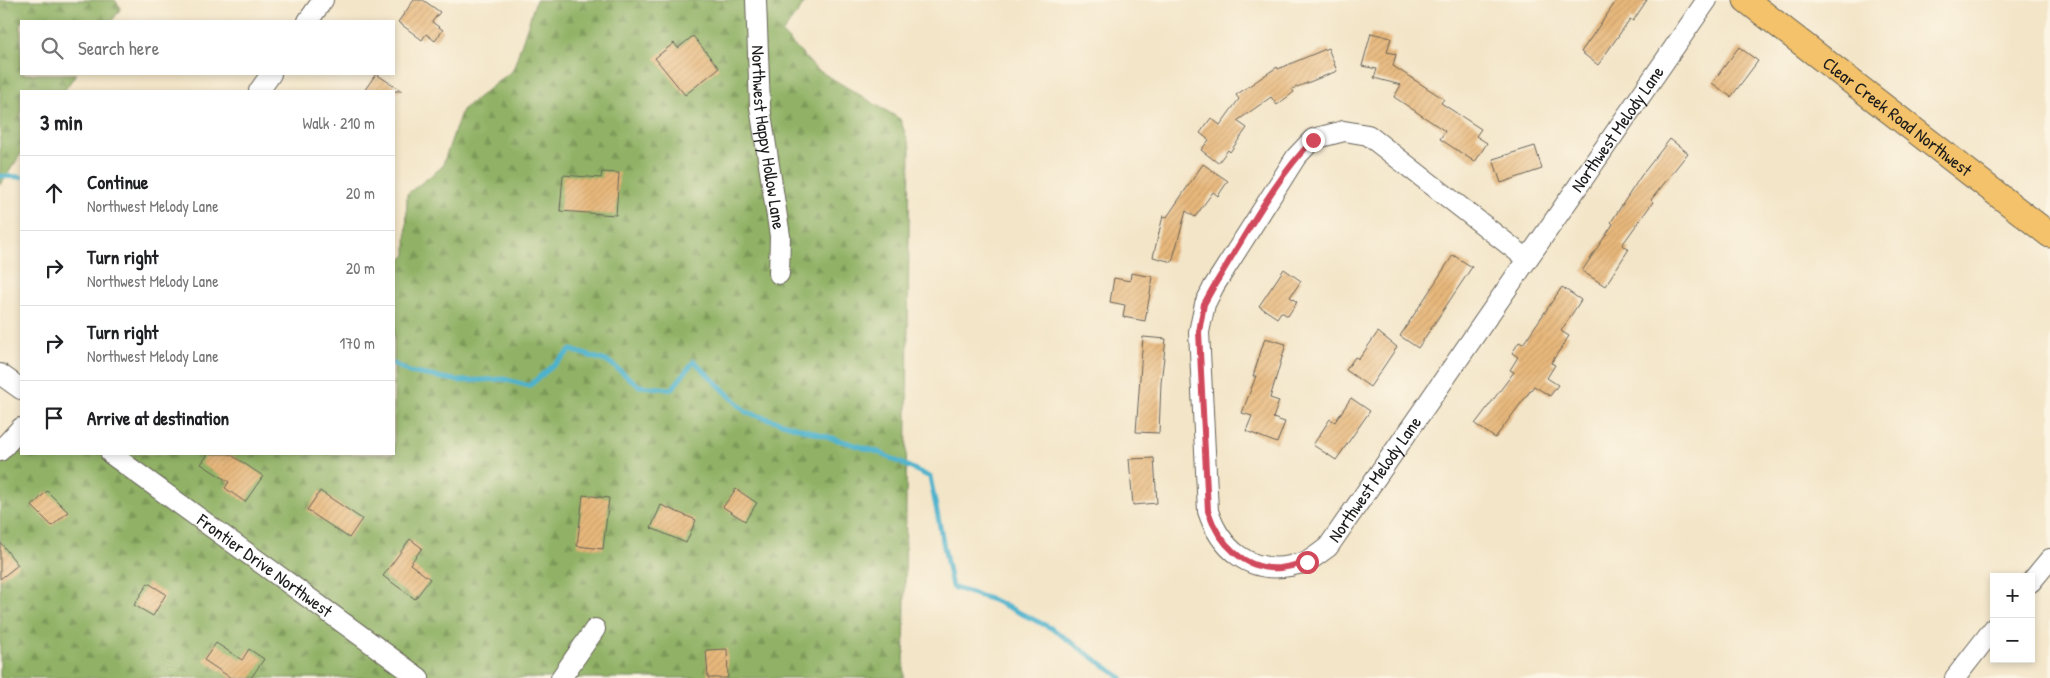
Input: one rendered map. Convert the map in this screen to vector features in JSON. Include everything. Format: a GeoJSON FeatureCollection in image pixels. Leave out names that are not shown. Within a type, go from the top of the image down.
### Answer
{"type":"FeatureCollection","features":[{"type":"Feature","properties":{"kind":"main road","name":"Clear Creek Road Northwest"},"geometry":{"type":"LineString","coordinates":[[1746,0],[2050,234]]}},
{"type":"Feature","properties":{"kind":"street"},"geometry":{"type":"LineString","coordinates":[[309,20],[323,0]]}},
{"type":"Feature","properties":{"kind":"street","name":"Northwest Happy Hollow Lane"},"geometry":{"type":"LineString","coordinates":[[756,0],[760,108],[780,236],[779,274]]}},
{"type":"Feature","properties":{"kind":"street","name":"Northwest Melody Lane"},"geometry":{"type":"LineString","coordinates":[[1527,259],[1368,135],[1344,131],[1313,140],[1296,157],[1204,304],[1199,332],[1208,511],[1214,528],[1224,544],[1242,558],[1259,566],[1279,568],[1307,562],[1328,548],[1708,0]]}},
{"type":"Feature","properties":{"kind":"street"},"geometry":{"type":"LineString","coordinates":[[260,90],[270,75]]}},
{"type":"Feature","properties":{"kind":"street"},"geometry":{"type":"LineString","coordinates":[[0,374],[20,387]]}},
{"type":"Feature","properties":{"kind":"street"},"geometry":{"type":"LineString","coordinates":[[0,451],[20,429]]}},
{"type":"Feature","properties":{"kind":"street","name":"Frontier Drive Northwest"},"geometry":{"type":"LineString","coordinates":[[112,455],[419,678]]}},
{"type":"Feature","properties":{"kind":"street"},"geometry":{"type":"LineString","coordinates":[[2035,577],[2050,560]]}},
{"type":"Feature","properties":{"kind":"street"},"geometry":{"type":"LineString","coordinates":[[561,678],[596,629]]}},
{"type":"Feature","properties":{"kind":"street"},"geometry":{"type":"LineString","coordinates":[[1955,678],[1990,633]]}},
{"type":"Feature","properties":{"kind":"green space"},"geometry":{"type":"Polygon","coordinates":[[[0,0],[115,0],[121,8],[113,20],[20,20],[20,75],[75,75],[65,90],[20,90],[20,155],[0,185],[0,0]]]}},
{"type":"Feature","properties":{"kind":"green space"},"geometry":{"type":"Polygon","coordinates":[[[536,0],[807,0],[782,33],[816,69],[900,119],[910,147],[904,678],[0,678],[0,467],[20,441],[20,455],[395,455],[395,265],[406,255],[407,194],[442,167],[462,110],[513,70],[536,0]]]}},
{"type":"Feature","properties":{"kind":"building"},"geometry":{"type":"Polygon","coordinates":[[[414,0],[423,0],[440,12],[432,22],[443,30],[435,41],[426,34],[422,40],[398,22],[414,0]]]}},
{"type":"Feature","properties":{"kind":"building"},"geometry":{"type":"Polygon","coordinates":[[[1617,0],[1647,0],[1633,21],[1630,19],[1598,65],[1581,52],[1617,0]]]}},
{"type":"Feature","properties":{"kind":"building"},"geometry":{"type":"Polygon","coordinates":[[[1371,33],[1391,38],[1387,52],[1396,54],[1393,66],[1444,99],[1441,103],[1481,129],[1476,136],[1487,143],[1475,162],[1440,139],[1445,131],[1394,97],[1401,85],[1374,78],[1377,69],[1362,66],[1371,33]]]}},
{"type":"Feature","properties":{"kind":"building"},"geometry":{"type":"Polygon","coordinates":[[[693,36],[719,68],[685,95],[655,58],[674,43],[678,48],[693,36]]]}},
{"type":"Feature","properties":{"kind":"building"},"geometry":{"type":"Polygon","coordinates":[[[1739,47],[1758,61],[1731,97],[1712,83],[1739,47]]]}},
{"type":"Feature","properties":{"kind":"building"},"geometry":{"type":"Polygon","coordinates":[[[1328,48],[1337,71],[1292,89],[1294,92],[1277,105],[1271,97],[1237,121],[1247,128],[1230,152],[1228,150],[1218,163],[1201,150],[1209,140],[1200,133],[1211,118],[1220,125],[1239,99],[1236,95],[1277,67],[1278,69],[1328,48]]]}},
{"type":"Feature","properties":{"kind":"building"},"geometry":{"type":"Polygon","coordinates":[[[375,75],[378,75],[402,91],[395,90],[365,90],[375,75]]]}},
{"type":"Feature","properties":{"kind":"building"},"geometry":{"type":"Polygon","coordinates":[[[1670,139],[1688,153],[1651,200],[1653,202],[1622,245],[1629,249],[1605,286],[1582,271],[1613,224],[1611,222],[1641,176],[1670,139]]]}},
{"type":"Feature","properties":{"kind":"building"},"geometry":{"type":"Polygon","coordinates":[[[1535,146],[1542,169],[1501,183],[1493,159],[1535,146]]]}},
{"type":"Feature","properties":{"kind":"building"},"geometry":{"type":"Polygon","coordinates":[[[1203,164],[1228,181],[1218,196],[1213,192],[1195,217],[1186,211],[1172,262],[1153,257],[1163,216],[1167,217],[1203,164]]]}},
{"type":"Feature","properties":{"kind":"building"},"geometry":{"type":"Polygon","coordinates":[[[602,172],[619,173],[616,215],[560,211],[563,175],[601,178],[602,172]]]}},
{"type":"Feature","properties":{"kind":"building"},"geometry":{"type":"Polygon","coordinates":[[[1453,255],[1472,267],[1418,348],[1400,336],[1453,255]]]}},
{"type":"Feature","properties":{"kind":"building"},"geometry":{"type":"Polygon","coordinates":[[[1284,269],[1301,281],[1290,297],[1297,302],[1288,316],[1281,312],[1277,318],[1259,306],[1284,269]]]}},
{"type":"Feature","properties":{"kind":"building"},"geometry":{"type":"Polygon","coordinates":[[[1131,273],[1153,277],[1145,321],[1123,317],[1125,305],[1110,302],[1114,278],[1130,281],[1131,273]]]}},
{"type":"Feature","properties":{"kind":"building"},"geometry":{"type":"Polygon","coordinates":[[[1562,287],[1581,300],[1561,331],[1569,336],[1551,363],[1555,365],[1547,378],[1558,385],[1550,396],[1534,386],[1495,438],[1475,424],[1514,372],[1510,370],[1518,357],[1512,353],[1519,342],[1523,344],[1562,287]]]}},
{"type":"Feature","properties":{"kind":"building"},"geometry":{"type":"Polygon","coordinates":[[[1378,332],[1397,347],[1370,387],[1346,370],[1355,357],[1359,359],[1378,332]]]}},
{"type":"Feature","properties":{"kind":"building"},"geometry":{"type":"Polygon","coordinates":[[[1143,337],[1166,339],[1161,383],[1159,433],[1136,432],[1143,337]]]}},
{"type":"Feature","properties":{"kind":"building"},"geometry":{"type":"Polygon","coordinates":[[[1265,338],[1286,344],[1270,398],[1279,401],[1273,418],[1285,422],[1277,443],[1246,431],[1252,416],[1242,413],[1256,376],[1253,376],[1265,338]]]}},
{"type":"Feature","properties":{"kind":"building"},"geometry":{"type":"Polygon","coordinates":[[[1351,398],[1370,411],[1336,460],[1313,445],[1330,419],[1335,422],[1351,398]]]}},
{"type":"Feature","properties":{"kind":"building"},"geometry":{"type":"Polygon","coordinates":[[[207,455],[232,455],[263,476],[245,502],[225,488],[229,482],[201,464],[207,455]]]}},
{"type":"Feature","properties":{"kind":"building"},"geometry":{"type":"Polygon","coordinates":[[[1154,458],[1157,503],[1133,505],[1129,459],[1154,458]]]}},
{"type":"Feature","properties":{"kind":"building"},"geometry":{"type":"Polygon","coordinates":[[[736,489],[757,503],[745,521],[723,507],[736,489]]]}},
{"type":"Feature","properties":{"kind":"building"},"geometry":{"type":"Polygon","coordinates":[[[47,491],[68,512],[52,526],[32,506],[47,491]]]}},
{"type":"Feature","properties":{"kind":"building"},"geometry":{"type":"Polygon","coordinates":[[[320,491],[362,519],[349,538],[307,510],[320,491]]]}},
{"type":"Feature","properties":{"kind":"building"},"geometry":{"type":"Polygon","coordinates":[[[583,495],[609,498],[603,549],[577,546],[583,495]]]}},
{"type":"Feature","properties":{"kind":"building"},"geometry":{"type":"Polygon","coordinates":[[[661,505],[696,520],[686,543],[651,528],[661,505]]]}},
{"type":"Feature","properties":{"kind":"building"},"geometry":{"type":"Polygon","coordinates":[[[410,539],[422,548],[410,564],[430,579],[415,599],[383,576],[410,539]]]}},
{"type":"Feature","properties":{"kind":"building"},"geometry":{"type":"Polygon","coordinates":[[[0,542],[18,565],[0,579],[0,542]]]}},
{"type":"Feature","properties":{"kind":"building"},"geometry":{"type":"Polygon","coordinates":[[[148,583],[166,594],[153,616],[134,605],[148,583]]]}},
{"type":"Feature","properties":{"kind":"building"},"geometry":{"type":"Polygon","coordinates":[[[216,643],[242,660],[249,649],[264,659],[251,678],[231,678],[204,660],[216,643]]]}},
{"type":"Feature","properties":{"kind":"building"},"geometry":{"type":"Polygon","coordinates":[[[727,649],[728,678],[708,678],[706,650],[727,649]]]}},
{"type":"Feature","properties":{"kind":"waterway"},"geometry":{"type":"LineString","coordinates":[[0,176],[20,177]]}},
{"type":"Feature","properties":{"kind":"waterway"},"geometry":{"type":"LineString","coordinates":[[395,365],[409,372],[461,381],[504,379],[529,386],[571,350],[609,362],[639,386],[672,389],[694,361],[746,412],[878,452],[930,477],[952,587],[993,600],[1051,628],[1122,678]]}},
{"type":"Feature","properties":{"kind":"route"},"geometry":{"type":"LineString","coordinates":[[1307,562],[1279,568],[1259,566],[1242,558],[1224,544],[1214,528],[1208,511],[1199,332],[1204,304],[1214,286],[1296,157],[1313,140]]}}]}
